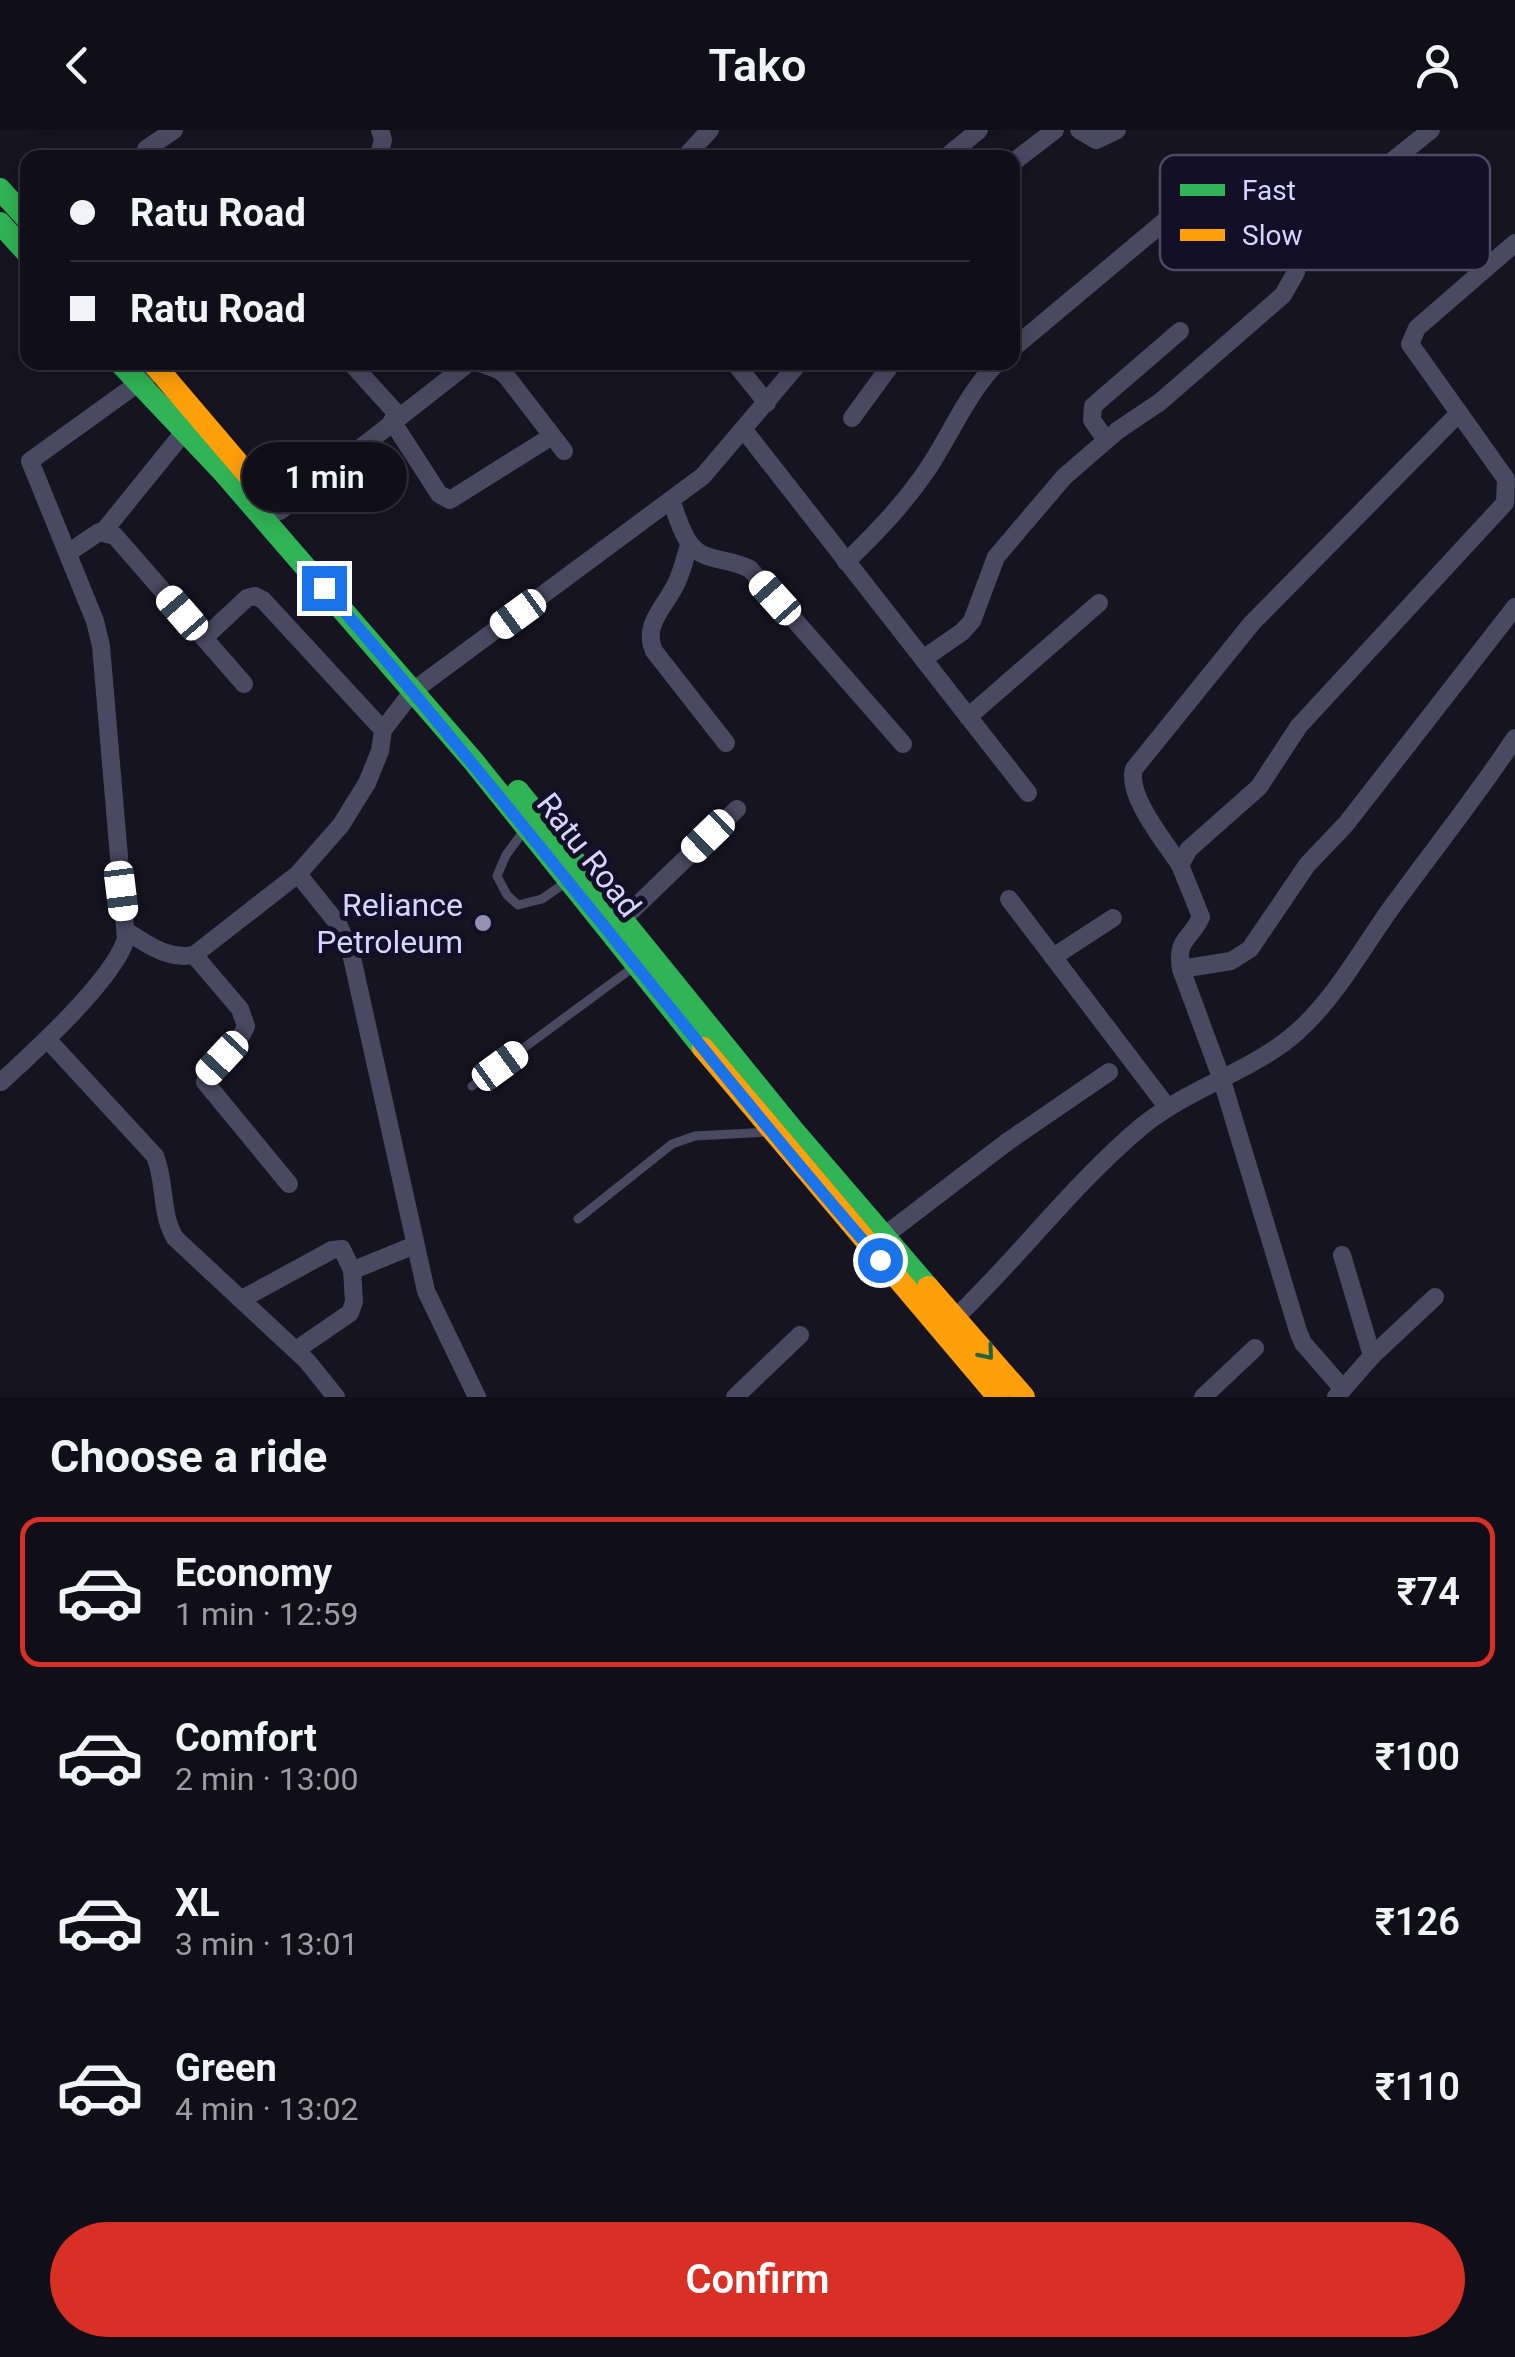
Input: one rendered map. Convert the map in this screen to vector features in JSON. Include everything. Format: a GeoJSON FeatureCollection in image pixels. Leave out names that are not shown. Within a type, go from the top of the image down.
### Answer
{"type":"FeatureCollection","features":[{"type":"Feature","properties":{"kind":"main road"},"geometry":{"type":"LineString","coordinates":[[0,189],[20,211]]}},
{"type":"Feature","properties":{"kind":"main road"},"geometry":{"type":"LineString","coordinates":[[0,223],[20,245]]}},
{"type":"Feature","properties":{"kind":"main road","name":"Ratu Road"},"geometry":{"type":"LineString","coordinates":[[126,370],[420,687]]}},
{"type":"Feature","properties":{"kind":"main road","name":"Ratu Road"},"geometry":{"type":"LineString","coordinates":[[161,370],[576,876],[636,966],[772,1132],[948,1324],[1024,1397]]}},
{"type":"Feature","properties":{"kind":"main road","name":"Ratu Road"},"geometry":{"type":"LineString","coordinates":[[576,876],[622,919],[884,1236],[998,1397]]}},
{"type":"Feature","properties":{"kind":"street"},"geometry":{"type":"LineString","coordinates":[[146,150],[174,130]]}},
{"type":"Feature","properties":{"kind":"street"},"geometry":{"type":"LineString","coordinates":[[691,150],[710,130]]}},
{"type":"Feature","properties":{"kind":"street"},"geometry":{"type":"LineString","coordinates":[[955,150],[979,130]]}},
{"type":"Feature","properties":{"kind":"street"},"geometry":{"type":"LineString","coordinates":[[1020,158],[1055,130]]}},
{"type":"Feature","properties":{"kind":"street"},"geometry":{"type":"LineString","coordinates":[[1079,130],[1096,140],[1116,130]]}},
{"type":"Feature","properties":{"kind":"street"},"geometry":{"type":"LineString","coordinates":[[1399,155],[1430,130]]}},
{"type":"Feature","properties":{"kind":"street"},"geometry":{"type":"LineString","coordinates":[[1020,341],[1160,225]]}},
{"type":"Feature","properties":{"kind":"street"},"geometry":{"type":"LineString","coordinates":[[1490,266],[1515,243]]}},
{"type":"Feature","properties":{"kind":"street"},"geometry":{"type":"LineString","coordinates":[[923,659],[972,621],[996,556],[1064,477],[1106,440],[1160,402],[1283,295],[1296,270]]}},
{"type":"Feature","properties":{"kind":"street"},"geometry":{"type":"LineString","coordinates":[[1180,865],[1189,849],[1259,787],[1299,726],[1494,518],[1511,493],[1506,480],[1410,344],[1412,336],[1485,270]]}},
{"type":"Feature","properties":{"kind":"street"},"geometry":{"type":"LineString","coordinates":[[1106,440],[1092,420],[1093,406],[1180,331]]}},
{"type":"Feature","properties":{"kind":"street"},"geometry":{"type":"LineString","coordinates":[[0,1082],[48,1040],[117,960],[126,931],[101,646],[95,621],[30,461],[138,385],[152,370]]}},
{"type":"Feature","properties":{"kind":"street"},"geometry":{"type":"LineString","coordinates":[[357,370],[396,418],[439,494],[450,500],[558,444],[498,370]]}},
{"type":"Feature","properties":{"kind":"street"},"geometry":{"type":"LineString","coordinates":[[280,512],[462,370]]}},
{"type":"Feature","properties":{"kind":"street"},"geometry":{"type":"LineString","coordinates":[[740,370],[767,403]]}},
{"type":"Feature","properties":{"kind":"street"},"geometry":{"type":"LineString","coordinates":[[126,931],[163,952],[177,957],[194,956],[298,874],[353,808],[368,783],[383,730],[420,687],[703,476],[794,370]]}},
{"type":"Feature","properties":{"kind":"street"},"geometry":{"type":"LineString","coordinates":[[852,418],[887,370]]}},
{"type":"Feature","properties":{"kind":"street"},"geometry":{"type":"LineString","coordinates":[[846,562],[899,510],[932,463],[962,406],[991,370]]}},
{"type":"Feature","properties":{"kind":"street"},"geometry":{"type":"LineString","coordinates":[[1435,1297],[1339,1393],[1303,1343],[1220,1077],[1181,969],[1178,952],[1200,917],[1180,865],[1130,780],[1134,769],[1252,623],[1459,413]]}},
{"type":"Feature","properties":{"kind":"street"},"geometry":{"type":"LineString","coordinates":[[744,430],[1028,793]]}},
{"type":"Feature","properties":{"kind":"street"},"geometry":{"type":"LineString","coordinates":[[68,553],[103,532],[184,432]]}},
{"type":"Feature","properties":{"kind":"street"},"geometry":{"type":"LineString","coordinates":[[671,501],[689,545],[704,555],[730,560],[750,570],[904,744]]}},
{"type":"Feature","properties":{"kind":"street"},"geometry":{"type":"LineString","coordinates":[[103,532],[114,536],[244,684]]}},
{"type":"Feature","properties":{"kind":"street"},"geometry":{"type":"LineString","coordinates":[[689,545],[676,584],[656,617],[649,640],[726,742]]}},
{"type":"Feature","properties":{"kind":"street"},"geometry":{"type":"LineString","coordinates":[[204,638],[247,598],[263,600],[383,730]]}},
{"type":"Feature","properties":{"kind":"street"},"geometry":{"type":"LineString","coordinates":[[968,717],[1099,603]]}},
{"type":"Feature","properties":{"kind":"street"},"geometry":{"type":"LineString","coordinates":[[1181,969],[1231,961],[1250,949],[1307,865],[1346,824],[1515,607]]}},
{"type":"Feature","properties":{"kind":"street"},"geometry":{"type":"LineString","coordinates":[[948,1324],[1139,1130],[1168,1108],[1278,1047],[1300,1030],[1350,971],[1515,738]]}},
{"type":"Feature","properties":{"kind":"street"},"geometry":{"type":"LineString","coordinates":[[622,919],[737,809]]}},
{"type":"Feature","properties":{"kind":"street"},"geometry":{"type":"LineString","coordinates":[[298,874],[338,924],[351,953],[426,1291],[477,1397]]}},
{"type":"Feature","properties":{"kind":"street"},"geometry":{"type":"LineString","coordinates":[[1009,899],[1168,1108]]}},
{"type":"Feature","properties":{"kind":"street"},"geometry":{"type":"LineString","coordinates":[[1054,957],[1114,918]]}},
{"type":"Feature","properties":{"kind":"street"},"geometry":{"type":"LineString","coordinates":[[194,956],[240,1009],[246,1026],[205,1082],[290,1184]]}},
{"type":"Feature","properties":{"kind":"street"},"geometry":{"type":"LineString","coordinates":[[48,1040],[155,1156],[168,1222],[175,1238],[296,1350],[336,1397]]}},
{"type":"Feature","properties":{"kind":"street"},"geometry":{"type":"LineString","coordinates":[[884,1236],[1006,1142],[1109,1072]]}},
{"type":"Feature","properties":{"kind":"street"},"geometry":{"type":"LineString","coordinates":[[352,1269],[415,1245]]}},
{"type":"Feature","properties":{"kind":"street"},"geometry":{"type":"LineString","coordinates":[[242,1299],[332,1250],[344,1251],[352,1269],[353,1308],[342,1320],[296,1350]]}},
{"type":"Feature","properties":{"kind":"street"},"geometry":{"type":"LineString","coordinates":[[1342,1255],[1372,1356]]}},
{"type":"Feature","properties":{"kind":"street"},"geometry":{"type":"LineString","coordinates":[[736,1397],[800,1335]]}},
{"type":"Feature","properties":{"kind":"street"},"geometry":{"type":"LineString","coordinates":[[1203,1397],[1255,1348]]}},
{"type":"Feature","properties":{"kind":"lane"},"geometry":{"type":"LineString","coordinates":[[532,822],[506,854],[498,876],[507,895],[518,904],[542,899],[576,876]]}},
{"type":"Feature","properties":{"kind":"lane"},"geometry":{"type":"LineString","coordinates":[[472,1086],[636,966]]}},
{"type":"Feature","properties":{"kind":"lane"},"geometry":{"type":"LineString","coordinates":[[578,1220],[672,1144],[695,1136],[772,1132]]}},
{"type":"Feature","properties":{"kind":"traffic: fast"},"geometry":{"type":"LineString","coordinates":[[0,189],[20,211]]}},
{"type":"Feature","properties":{"kind":"traffic: fast"},"geometry":{"type":"LineString","coordinates":[[0,223],[20,245]]}},
{"type":"Feature","properties":{"kind":"traffic: fast"},"geometry":{"type":"LineString","coordinates":[[127,370],[224,473],[474,762],[703,1048]]}},
{"type":"Feature","properties":{"kind":"traffic: fast"},"geometry":{"type":"LineString","coordinates":[[518,791],[793,1130],[928,1287]]}},
{"type":"Feature","properties":{"kind":"traffic: slow"},"geometry":{"type":"LineString","coordinates":[[159,370],[268,498]]}},
{"type":"Feature","properties":{"kind":"traffic: slow"},"geometry":{"type":"LineString","coordinates":[[703,1048],[998,1397]]}},
{"type":"Feature","properties":{"kind":"traffic: slow"},"geometry":{"type":"LineString","coordinates":[[928,1287],[1024,1397]]}},
{"type":"Feature","properties":{"kind":"place","name":"Reliance Petroleum"},"geometry":{"type":"Point","coordinates":[483,923]}},
{"type":"Feature","properties":{"kind":"route"},"geometry":{"type":"LineString","coordinates":[[324,588],[474,762],[665,1003],[880,1260]]}}]}
